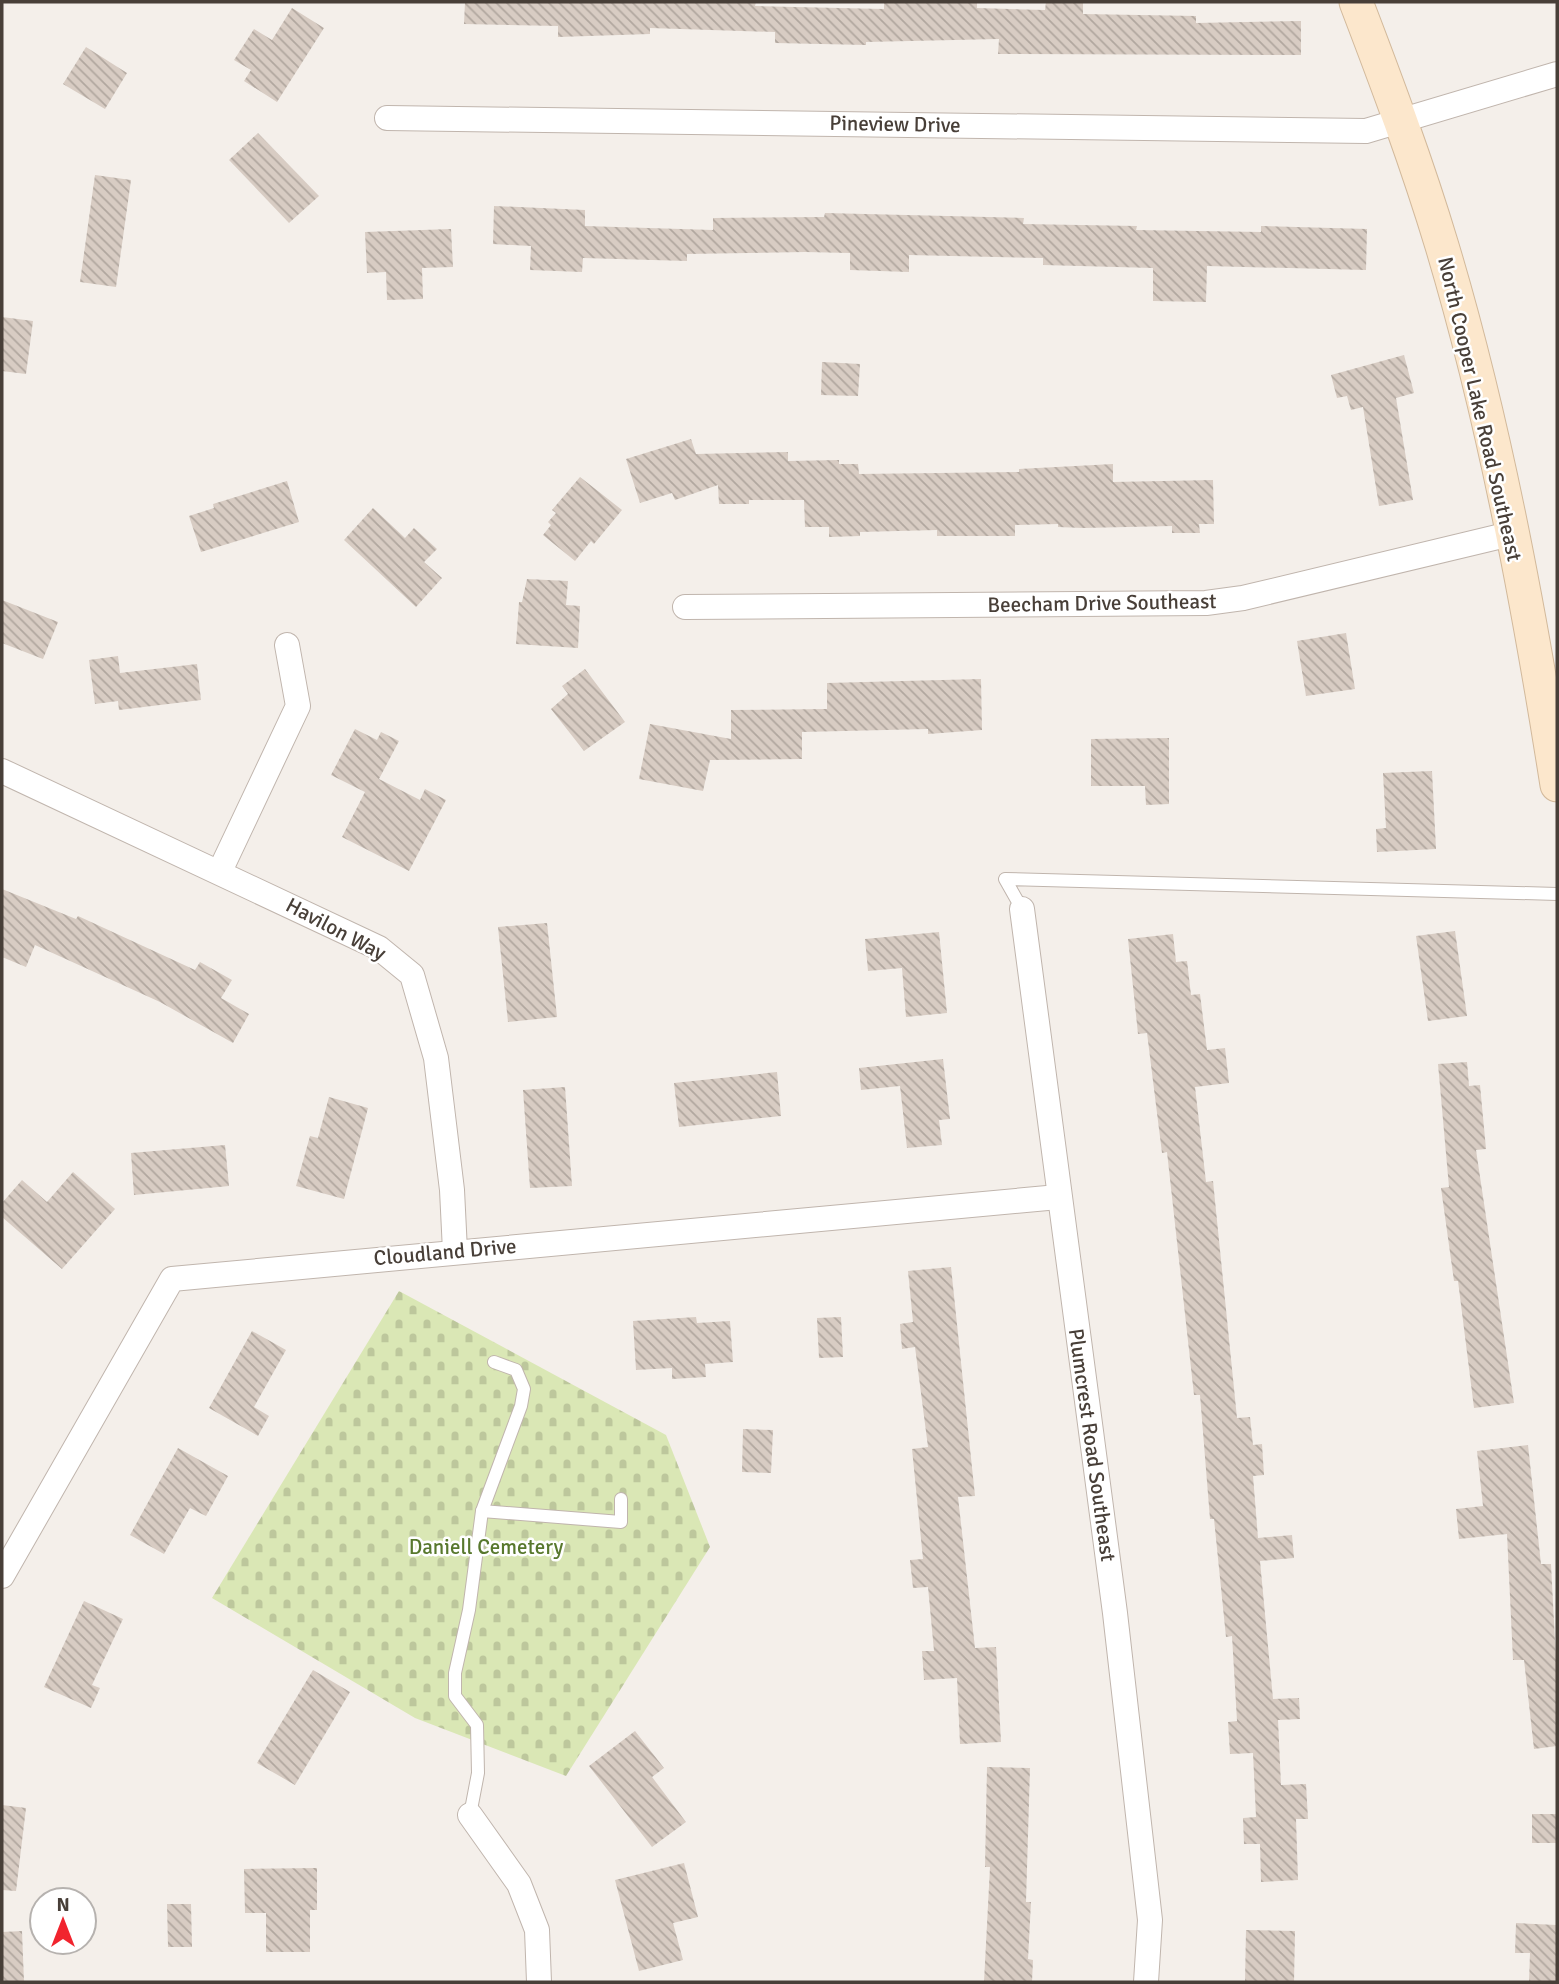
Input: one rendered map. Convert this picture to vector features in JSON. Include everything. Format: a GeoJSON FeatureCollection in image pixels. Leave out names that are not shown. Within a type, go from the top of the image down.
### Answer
{"type":"FeatureCollection","features":[{"type":"Feature","properties":{"kind":"street","name":"North Cooper Lake Road Southeast"},"geometry":{"type":"LineString","coordinates":[[1356,2],[1401,121],[1442,246],[1475,366],[1557,785]]}},
{"type":"Feature","properties":{"kind":"street","name":"Pineview Drive"},"geometry":{"type":"LineString","coordinates":[[387,118],[1366,131],[1557,74]]}},
{"type":"Feature","properties":{"kind":"street","name":"Beecham Drive Southeast"},"geometry":{"type":"LineString","coordinates":[[685,607],[1206,603],[1243,598],[1510,534]]}},
{"type":"Feature","properties":{"kind":"street"},"geometry":{"type":"LineString","coordinates":[[220,871],[298,706],[286,645]]}},
{"type":"Feature","properties":{"kind":"street","name":"Havilon Way"},"geometry":{"type":"LineString","coordinates":[[2,772],[220,871],[379,948],[412,975],[436,1058],[452,1190],[455,1251]]}},
{"type":"Feature","properties":{"kind":"street","name":"Plumcrest Road Southeast"},"geometry":{"type":"LineString","coordinates":[[1022,909],[1115,1613],[1150,1920],[1146,1982]]}},
{"type":"Feature","properties":{"kind":"street","name":"Cloudland Drive"},"geometry":{"type":"LineString","coordinates":[[2,1576],[172,1279],[1058,1197]]}},
{"type":"Feature","properties":{"kind":"street"},"geometry":{"type":"LineString","coordinates":[[470,1815],[519,1884],[537,1930],[539,1982]]}},
{"type":"Feature","properties":{"kind":"lane"},"geometry":{"type":"LineString","coordinates":[[1022,909],[1005,879],[1557,894]]}},
{"type":"Feature","properties":{"kind":"lane"},"geometry":{"type":"LineString","coordinates":[[470,1815],[478,1773],[478,1734],[477,1725],[455,1696],[455,1673],[469,1610],[482,1511],[521,1406],[524,1389],[516,1370],[494,1362]]}},
{"type":"Feature","properties":{"kind":"lane"},"geometry":{"type":"LineString","coordinates":[[482,1511],[621,1522],[621,1499]]}},
{"type":"Feature","properties":{"kind":"green space","name":"Daniell Cemetery"},"geometry":{"type":"Polygon","coordinates":[[[399,1291],[666,1435],[710,1547],[566,1776],[415,1718],[212,1598],[399,1291]]]}},
{"type":"Feature","properties":{"kind":"building"},"geometry":{"type":"Polygon","coordinates":[[[465,2],[756,2],[755,6],[884,9],[884,2],[977,2],[977,8],[1045,10],[1046,2],[1083,2],[1083,14],[1196,16],[1196,23],[1301,21],[1301,55],[998,54],[999,39],[866,42],[866,45],[775,43],[775,32],[650,28],[650,34],[558,37],[558,26],[464,24],[465,2]]]}},
{"type":"Feature","properties":{"kind":"building"},"geometry":{"type":"Polygon","coordinates":[[[292,8],[324,28],[277,102],[244,81],[251,70],[234,60],[254,29],[272,40],[292,8]]]}},
{"type":"Feature","properties":{"kind":"building"},"geometry":{"type":"Polygon","coordinates":[[[86,47],[127,73],[105,109],[63,84],[86,47]]]}},
{"type":"Feature","properties":{"kind":"building"},"geometry":{"type":"Polygon","coordinates":[[[258,133],[319,196],[289,223],[229,160],[258,133]]]}},
{"type":"Feature","properties":{"kind":"building"},"geometry":{"type":"Polygon","coordinates":[[[95,175],[131,180],[116,287],[80,282],[95,175]]]}},
{"type":"Feature","properties":{"kind":"building"},"geometry":{"type":"Polygon","coordinates":[[[494,206],[585,210],[585,226],[713,230],[713,218],[824,217],[825,213],[1024,218],[1023,224],[1137,226],[1136,230],[1261,232],[1261,226],[1367,229],[1366,270],[1207,266],[1206,302],[1153,301],[1153,268],[1043,265],[1043,258],[909,255],[909,272],[850,270],[850,253],[687,254],[687,261],[583,258],[582,272],[530,270],[531,246],[493,244],[494,206]]]}},
{"type":"Feature","properties":{"kind":"building"},"geometry":{"type":"Polygon","coordinates":[[[451,229],[453,267],[422,268],[423,299],[387,300],[386,272],[367,273],[365,232],[451,229]]]}},
{"type":"Feature","properties":{"kind":"building"},"geometry":{"type":"Polygon","coordinates":[[[2,317],[33,321],[26,374],[2,371],[2,317]]]}},
{"type":"Feature","properties":{"kind":"building"},"geometry":{"type":"Polygon","coordinates":[[[1404,355],[1414,393],[1396,398],[1413,500],[1379,506],[1363,407],[1351,410],[1347,396],[1337,398],[1331,375],[1404,355]]]}},
{"type":"Feature","properties":{"kind":"building"},"geometry":{"type":"Polygon","coordinates":[[[822,362],[860,364],[858,396],[821,395],[822,362]]]}},
{"type":"Feature","properties":{"kind":"building"},"geometry":{"type":"Polygon","coordinates":[[[691,439],[696,454],[788,452],[788,461],[839,460],[839,464],[858,464],[859,474],[1019,472],[1019,469],[1113,464],[1113,482],[1213,480],[1214,524],[1199,524],[1200,533],[1172,533],[1172,526],[1083,528],[1058,527],[1058,524],[1015,525],[1015,536],[937,536],[937,530],[860,532],[860,536],[829,537],[829,527],[805,527],[804,500],[749,500],[749,504],[719,504],[718,485],[675,500],[672,493],[640,503],[626,459],[691,439]]]}},
{"type":"Feature","properties":{"kind":"building"},"geometry":{"type":"Polygon","coordinates":[[[580,477],[622,510],[594,544],[591,541],[575,561],[543,535],[551,525],[548,522],[556,513],[552,510],[580,477]]]}},
{"type":"Feature","properties":{"kind":"building"},"geometry":{"type":"Polygon","coordinates":[[[287,481],[299,522],[201,552],[189,516],[214,508],[213,504],[287,481]]]}},
{"type":"Feature","properties":{"kind":"building"},"geometry":{"type":"Polygon","coordinates":[[[373,508],[405,538],[414,528],[437,549],[424,562],[442,578],[416,607],[344,540],[373,508]]]}},
{"type":"Feature","properties":{"kind":"building"},"geometry":{"type":"Polygon","coordinates":[[[527,579],[568,581],[566,605],[580,606],[578,648],[516,644],[519,602],[522,602],[527,579]]]}},
{"type":"Feature","properties":{"kind":"building"},"geometry":{"type":"Polygon","coordinates":[[[2,600],[58,622],[43,659],[2,643],[2,600]]]}},
{"type":"Feature","properties":{"kind":"building"},"geometry":{"type":"Polygon","coordinates":[[[1346,633],[1355,689],[1306,696],[1297,641],[1346,633]]]}},
{"type":"Feature","properties":{"kind":"building"},"geometry":{"type":"Polygon","coordinates":[[[118,656],[120,673],[197,664],[201,700],[119,710],[118,701],[95,704],[89,660],[118,656]]]}},
{"type":"Feature","properties":{"kind":"building"},"geometry":{"type":"Polygon","coordinates":[[[585,669],[625,722],[584,751],[551,709],[568,694],[562,686],[585,669]]]}},
{"type":"Feature","properties":{"kind":"building"},"geometry":{"type":"Polygon","coordinates":[[[981,679],[982,730],[928,734],[928,729],[802,732],[802,759],[710,760],[703,791],[639,779],[650,724],[731,739],[731,710],[827,709],[827,683],[981,679]]]}},
{"type":"Feature","properties":{"kind":"building"},"geometry":{"type":"Polygon","coordinates":[[[355,729],[377,740],[381,732],[399,741],[379,779],[420,800],[425,789],[446,800],[409,871],[342,837],[365,792],[331,775],[355,729]]]}},
{"type":"Feature","properties":{"kind":"building"},"geometry":{"type":"Polygon","coordinates":[[[1169,738],[1169,804],[1146,805],[1145,786],[1091,786],[1091,739],[1169,738]]]}},
{"type":"Feature","properties":{"kind":"building"},"geometry":{"type":"Polygon","coordinates":[[[1432,771],[1436,849],[1377,852],[1376,829],[1386,828],[1383,773],[1432,771]]]}},
{"type":"Feature","properties":{"kind":"building"},"geometry":{"type":"Polygon","coordinates":[[[2,889],[76,919],[78,916],[195,970],[200,962],[232,980],[221,998],[249,1014],[233,1043],[160,1002],[35,945],[26,967],[2,957],[2,889]]]}},
{"type":"Feature","properties":{"kind":"building"},"geometry":{"type":"Polygon","coordinates":[[[547,923],[557,1017],[508,1022],[498,927],[547,923]]]}},
{"type":"Feature","properties":{"kind":"building"},"geometry":{"type":"Polygon","coordinates":[[[1455,931],[1467,1016],[1428,1021],[1416,936],[1455,931]]]}},
{"type":"Feature","properties":{"kind":"building"},"geometry":{"type":"Polygon","coordinates":[[[939,932],[947,1013],[906,1017],[902,968],[868,971],[865,939],[939,932]]]}},
{"type":"Feature","properties":{"kind":"building"},"geometry":{"type":"Polygon","coordinates":[[[1173,934],[1176,962],[1187,961],[1191,995],[1200,994],[1207,1050],[1225,1048],[1229,1083],[1195,1087],[1206,1182],[1213,1181],[1237,1418],[1250,1417],[1253,1445],[1262,1444],[1264,1475],[1253,1476],[1258,1538],[1292,1535],[1294,1558],[1260,1561],[1273,1699],[1299,1698],[1300,1719],[1278,1720],[1281,1785],[1306,1784],[1308,1819],[1296,1819],[1298,1880],[1261,1882],[1260,1844],[1244,1844],[1243,1818],[1256,1817],[1253,1753],[1230,1754],[1228,1722],[1237,1721],[1232,1636],[1226,1637],[1214,1519],[1210,1519],[1200,1395],[1194,1395],[1167,1152],[1162,1153],[1147,1033],[1138,1034],[1128,939],[1173,934]]]}},
{"type":"Feature","properties":{"kind":"building"},"geometry":{"type":"Polygon","coordinates":[[[943,1059],[950,1119],[939,1120],[942,1145],[907,1148],[900,1086],[861,1090],[859,1068],[943,1059]]]}},
{"type":"Feature","properties":{"kind":"building"},"geometry":{"type":"Polygon","coordinates":[[[1467,1062],[1469,1086],[1480,1085],[1486,1149],[1476,1150],[1514,1403],[1474,1408],[1458,1281],[1454,1281],[1441,1188],[1449,1187],[1438,1064],[1467,1062]]]}},
{"type":"Feature","properties":{"kind":"building"},"geometry":{"type":"Polygon","coordinates":[[[777,1072],[781,1116],[679,1127],[674,1083],[777,1072]]]}},
{"type":"Feature","properties":{"kind":"building"},"geometry":{"type":"Polygon","coordinates":[[[565,1087],[572,1186],[530,1188],[523,1090],[565,1087]]]}},
{"type":"Feature","properties":{"kind":"building"},"geometry":{"type":"Polygon","coordinates":[[[329,1097],[368,1108],[344,1199],[296,1186],[310,1136],[318,1138],[329,1097]]]}},
{"type":"Feature","properties":{"kind":"building"},"geometry":{"type":"Polygon","coordinates":[[[225,1145],[229,1186],[134,1195],[131,1153],[225,1145]]]}},
{"type":"Feature","properties":{"kind":"building"},"geometry":{"type":"Polygon","coordinates":[[[73,1172],[115,1209],[62,1269],[2,1217],[2,1203],[22,1180],[47,1202],[73,1172]]]}},
{"type":"Feature","properties":{"kind":"building"},"geometry":{"type":"Polygon","coordinates":[[[951,1267],[975,1496],[958,1497],[975,1648],[996,1647],[1001,1742],[960,1744],[957,1678],[924,1680],[922,1651],[934,1651],[928,1587],[913,1588],[910,1560],[923,1559],[912,1449],[928,1447],[915,1347],[902,1349],[900,1324],[913,1322],[908,1271],[951,1267]]]}},
{"type":"Feature","properties":{"kind":"building"},"geometry":{"type":"Polygon","coordinates":[[[696,1317],[697,1323],[730,1321],[733,1362],[705,1364],[706,1377],[672,1379],[672,1368],[636,1370],[633,1321],[696,1317]]]}},
{"type":"Feature","properties":{"kind":"building"},"geometry":{"type":"Polygon","coordinates":[[[841,1317],[843,1357],[819,1358],[817,1318],[841,1317]]]}},
{"type":"Feature","properties":{"kind":"building"},"geometry":{"type":"Polygon","coordinates":[[[252,1331],[286,1350],[254,1407],[269,1416],[258,1436],[209,1408],[252,1331]]]}},
{"type":"Feature","properties":{"kind":"building"},"geometry":{"type":"Polygon","coordinates":[[[743,1429],[773,1430],[771,1473],[742,1472],[743,1429]]]}},
{"type":"Feature","properties":{"kind":"building"},"geometry":{"type":"Polygon","coordinates":[[[1528,1445],[1541,1564],[1551,1564],[1557,1680],[1557,1746],[1534,1749],[1524,1660],[1513,1660],[1507,1534],[1459,1539],[1456,1509],[1483,1506],[1477,1451],[1528,1445]]]}},
{"type":"Feature","properties":{"kind":"building"},"geometry":{"type":"Polygon","coordinates":[[[178,1448],[228,1476],[206,1516],[190,1508],[164,1554],[130,1535],[178,1448]]]}},
{"type":"Feature","properties":{"kind":"building"},"geometry":{"type":"Polygon","coordinates":[[[84,1601],[123,1619],[92,1685],[100,1688],[91,1708],[44,1687],[84,1601]]]}},
{"type":"Feature","properties":{"kind":"building"},"geometry":{"type":"Polygon","coordinates":[[[313,1670],[350,1692],[295,1785],[257,1763],[313,1670]]]}},
{"type":"Feature","properties":{"kind":"building"},"geometry":{"type":"Polygon","coordinates":[[[635,1731],[664,1768],[652,1777],[686,1822],[652,1847],[589,1766],[635,1731]]]}},
{"type":"Feature","properties":{"kind":"building"},"geometry":{"type":"Polygon","coordinates":[[[987,1767],[1030,1768],[1026,1902],[1031,1902],[1028,1959],[1033,1960],[1032,1982],[984,1982],[990,1867],[985,1867],[987,1767]]]}},
{"type":"Feature","properties":{"kind":"building"},"geometry":{"type":"Polygon","coordinates":[[[2,1805],[26,1808],[16,1891],[2,1890],[2,1805]]]}},
{"type":"Feature","properties":{"kind":"building"},"geometry":{"type":"Polygon","coordinates":[[[1532,1814],[1557,1814],[1557,1843],[1532,1843],[1532,1814]]]}},
{"type":"Feature","properties":{"kind":"building"},"geometry":{"type":"Polygon","coordinates":[[[684,1863],[698,1917],[673,1923],[683,1960],[639,1971],[615,1880],[684,1863]]]}},
{"type":"Feature","properties":{"kind":"building"},"geometry":{"type":"Polygon","coordinates":[[[317,1868],[317,1910],[310,1910],[310,1952],[266,1952],[266,1913],[245,1913],[244,1869],[317,1868]]]}},
{"type":"Feature","properties":{"kind":"building"},"geometry":{"type":"Polygon","coordinates":[[[167,1904],[191,1904],[192,1947],[168,1947],[167,1904]]]}},
{"type":"Feature","properties":{"kind":"building"},"geometry":{"type":"Polygon","coordinates":[[[1516,1923],[1557,1925],[1557,1982],[1529,1982],[1530,1953],[1515,1953],[1516,1923]]]}},
{"type":"Feature","properties":{"kind":"building"},"geometry":{"type":"Polygon","coordinates":[[[1246,1930],[1295,1931],[1294,1982],[1245,1982],[1246,1930]]]}},
{"type":"Feature","properties":{"kind":"building"},"geometry":{"type":"Polygon","coordinates":[[[22,1931],[24,1982],[2,1982],[2,1932],[22,1931]]]}}]}
